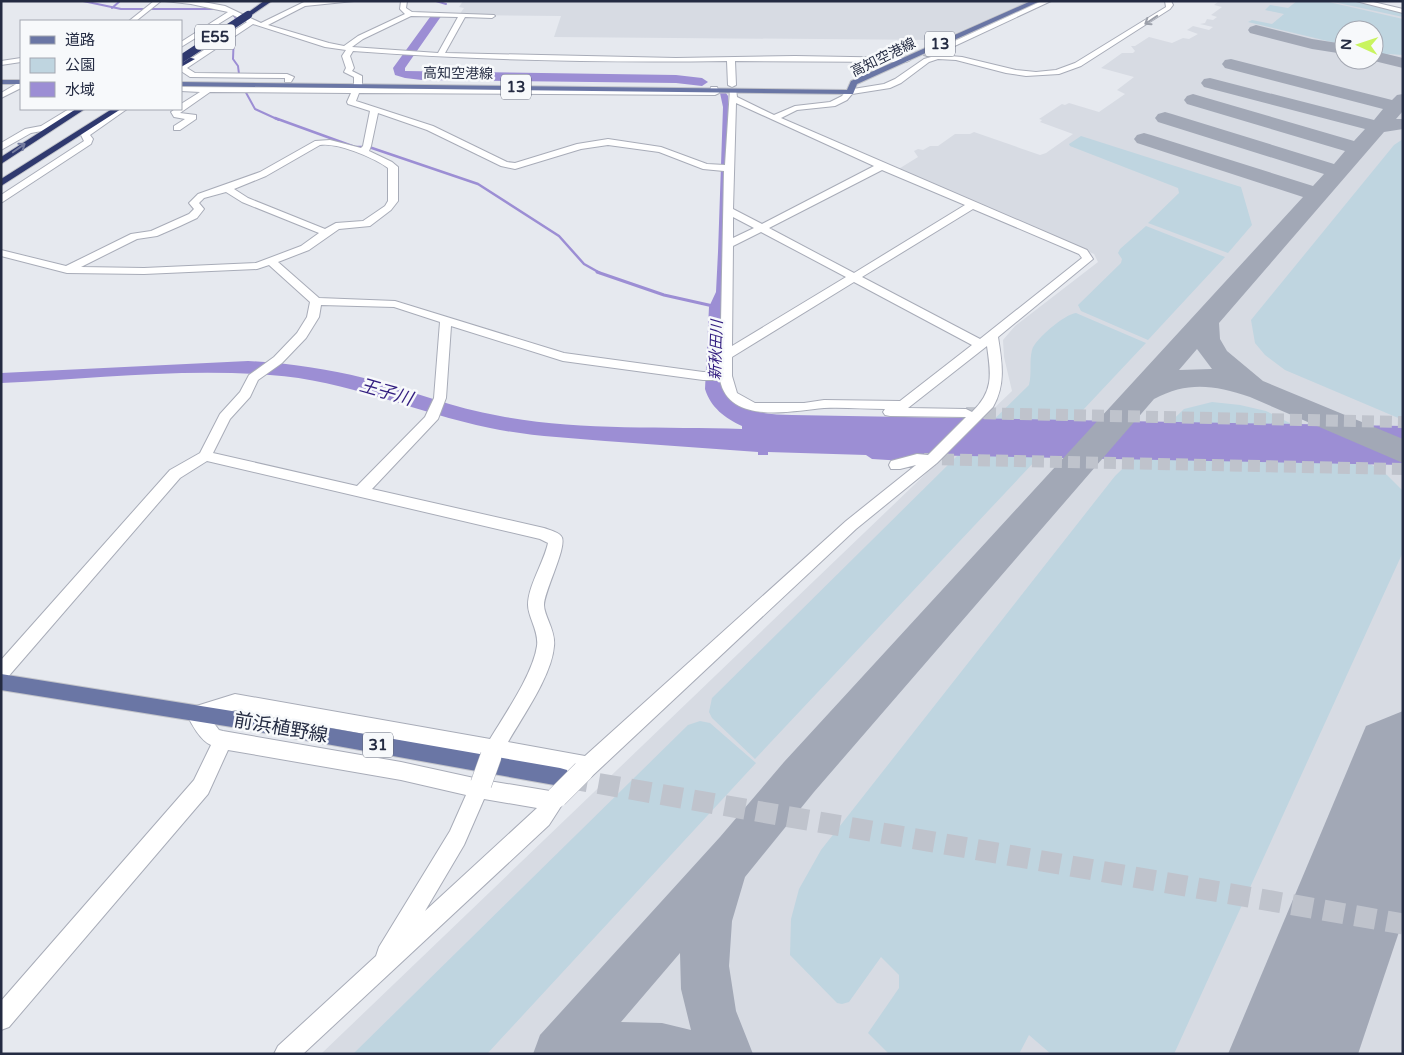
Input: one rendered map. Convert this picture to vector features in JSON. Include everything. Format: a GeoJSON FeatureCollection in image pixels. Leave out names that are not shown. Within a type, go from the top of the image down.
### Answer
{"type":"FeatureCollection","features":[{"type":"Feature","properties":{"kind":"highway"},"geometry":{"type":"LineString","coordinates":[[182,45],[240,7],[256,1]]}},
{"type":"Feature","properties":{"kind":"highway","name":"E55"},"geometry":{"type":"LineString","coordinates":[[182,58],[250,18],[269,1]]}},
{"type":"Feature","properties":{"kind":"highway"},"geometry":{"type":"LineString","coordinates":[[182,64],[276,1]]}},
{"type":"Feature","properties":{"kind":"highway"},"geometry":{"type":"LineString","coordinates":[[1,161],[79,110]]}},
{"type":"Feature","properties":{"kind":"highway"},"geometry":{"type":"LineString","coordinates":[[1,183],[104,110]]}},
{"type":"Feature","properties":{"kind":"highway"},"geometry":{"type":"LineString","coordinates":[[1,177],[117,110]]}},
{"type":"Feature","properties":{"kind":"main road","name":"高知空港線"},"geometry":{"type":"LineString","coordinates":[[182,84],[733,91],[851,90],[854,83],[1036,1]]}},
{"type":"Feature","properties":{"kind":"main road","name":"高知空港線"},"geometry":{"type":"LineString","coordinates":[[182,79],[288,80],[358,85]]}},
{"type":"Feature","properties":{"kind":"main road"},"geometry":{"type":"LineString","coordinates":[[1,82],[20,86]]}},
{"type":"Feature","properties":{"kind":"main road"},"geometry":{"type":"LineString","coordinates":[[1,87],[20,86]]}},
{"type":"Feature","properties":{"kind":"main road","name":"高知空港線"},"geometry":{"type":"LineString","coordinates":[[714,89],[733,91]]}},
{"type":"Feature","properties":{"kind":"main road","name":"前浜植野線"},"geometry":{"type":"LineString","coordinates":[[1,682],[232,719],[557,791]]}},
{"type":"Feature","properties":{"kind":"street"},"geometry":{"type":"LineString","coordinates":[[133,20],[158,1]]}},
{"type":"Feature","properties":{"kind":"street"},"geometry":{"type":"LineString","coordinates":[[168,1],[191,2],[231,10],[262,25],[328,45],[348,48],[440,55],[731,60],[795,58],[906,60]]}},
{"type":"Feature","properties":{"kind":"street"},"geometry":{"type":"LineString","coordinates":[[262,25],[304,4],[351,1]]}},
{"type":"Feature","properties":{"kind":"street"},"geometry":{"type":"LineString","coordinates":[[404,1],[403,9],[410,14]]}},
{"type":"Feature","properties":{"kind":"street"},"geometry":{"type":"LineString","coordinates":[[774,118],[795,108],[837,104],[851,90],[880,82],[943,47],[1048,1]]}},
{"type":"Feature","properties":{"kind":"street"},"geometry":{"type":"LineString","coordinates":[[1031,74],[1067,70],[1168,8],[1170,5],[1168,1]]}},
{"type":"Feature","properties":{"kind":"street"},"geometry":{"type":"LineString","coordinates":[[1359,1],[1403,11]]}},
{"type":"Feature","properties":{"kind":"street"},"geometry":{"type":"LineString","coordinates":[[182,45],[231,10],[240,7]]}},
{"type":"Feature","properties":{"kind":"street"},"geometry":{"type":"LineString","coordinates":[[492,16],[410,14],[359,38],[348,48],[346,56],[350,68],[348,72],[358,76],[358,85],[351,102],[430,128],[510,166],[533,162],[590,144],[608,142],[661,150],[706,167],[725,168]]}},
{"type":"Feature","properties":{"kind":"street"},"geometry":{"type":"LineString","coordinates":[[440,55],[463,16]]}},
{"type":"Feature","properties":{"kind":"street"},"geometry":{"type":"LineString","coordinates":[[250,18],[182,68],[193,75],[288,76],[290,77],[288,80]]}},
{"type":"Feature","properties":{"kind":"street"},"geometry":{"type":"LineString","coordinates":[[943,47],[946,52],[1031,80],[1036,85]]}},
{"type":"Feature","properties":{"kind":"street"},"geometry":{"type":"LineString","coordinates":[[851,90],[871,90],[886,86],[897,81],[918,65],[931,59],[941,57],[961,58]]}},
{"type":"Feature","properties":{"kind":"street"},"geometry":{"type":"LineString","coordinates":[[1,63],[20,60]]}},
{"type":"Feature","properties":{"kind":"street"},"geometry":{"type":"LineString","coordinates":[[731,60],[733,91],[725,168],[728,210],[727,354],[725,376],[732,395],[745,404],[765,408],[824,404],[903,405],[1088,259],[1083,252],[774,118],[733,91]]}},
{"type":"Feature","properties":{"kind":"street"},"geometry":{"type":"LineString","coordinates":[[999,70],[1031,74],[1054,80]]}},
{"type":"Feature","properties":{"kind":"street"},"geometry":{"type":"LineString","coordinates":[[182,89],[358,85],[715,93],[714,89]]}},
{"type":"Feature","properties":{"kind":"street"},"geometry":{"type":"LineString","coordinates":[[1,96],[5,92],[20,86]]}},
{"type":"Feature","properties":{"kind":"street"},"geometry":{"type":"LineString","coordinates":[[182,107],[210,88]]}},
{"type":"Feature","properties":{"kind":"street"},"geometry":{"type":"LineString","coordinates":[[1,147],[28,132],[44,128],[72,110]]}},
{"type":"Feature","properties":{"kind":"street"},"geometry":{"type":"LineString","coordinates":[[1,200],[88,142],[89,140],[85,135],[118,110]]}},
{"type":"Feature","properties":{"kind":"street"},"geometry":{"type":"LineString","coordinates":[[176,128],[193,117],[177,115],[175,112],[178,110]]}},
{"type":"Feature","properties":{"kind":"street"},"geometry":{"type":"LineString","coordinates":[[363,153],[367,146],[374,110]]}},
{"type":"Feature","properties":{"kind":"street"},"geometry":{"type":"LineString","coordinates":[[1,253],[67,270],[144,272],[257,266],[305,248],[338,225],[366,224],[388,208],[393,201],[392,165],[363,153],[321,142],[262,174],[201,196],[194,203],[198,209],[193,216],[153,234],[135,236],[121,242],[67,270]]}},
{"type":"Feature","properties":{"kind":"street"},"geometry":{"type":"LineString","coordinates":[[728,245],[882,166]]}},
{"type":"Feature","properties":{"kind":"street"},"geometry":{"type":"LineString","coordinates":[[227,188],[245,200],[327,233]]}},
{"type":"Feature","properties":{"kind":"street"},"geometry":{"type":"LineString","coordinates":[[727,354],[974,204]]}},
{"type":"Feature","properties":{"kind":"street"},"geometry":{"type":"LineString","coordinates":[[728,210],[981,345]]}},
{"type":"Feature","properties":{"kind":"street"},"geometry":{"type":"LineString","coordinates":[[270,260],[316,301],[388,302],[563,357],[703,376],[725,376]]}},
{"type":"Feature","properties":{"kind":"street"},"geometry":{"type":"LineString","coordinates":[[1,673],[151,503],[168,481],[175,474],[205,456],[225,417],[245,394],[252,378],[278,360],[302,335],[313,317],[316,301]]}},
{"type":"Feature","properties":{"kind":"street"},"geometry":{"type":"LineString","coordinates":[[360,492],[431,419],[440,398],[446,319]]}},
{"type":"Feature","properties":{"kind":"street"},"geometry":{"type":"LineString","coordinates":[[286,1054],[542,818],[557,791],[586,768],[851,525],[932,459],[988,404],[998,384],[992,336]]}},
{"type":"Feature","properties":{"kind":"street"},"geometry":{"type":"LineString","coordinates":[[804,406],[837,410],[966,413]]}},
{"type":"Feature","properties":{"kind":"street"},"geometry":{"type":"LineString","coordinates":[[205,456],[534,532],[556,540],[553,556],[544,575],[536,606],[543,624],[546,645],[540,668],[492,753],[457,838],[378,970]]}},
{"type":"Feature","properties":{"kind":"street"},"geometry":{"type":"LineString","coordinates":[[896,465],[904,464],[916,458],[924,458]]}},
{"type":"Feature","properties":{"kind":"street"},"geometry":{"type":"LineString","coordinates":[[557,791],[480,786],[223,740],[213,737],[196,714],[235,702],[265,706],[492,753],[586,768]]}},
{"type":"Feature","properties":{"kind":"street"},"geometry":{"type":"LineString","coordinates":[[1,1019],[201,787],[223,740]]}},
{"type":"Feature","properties":{"kind":"shaded area"},"geometry":{"type":"Polygon","coordinates":[[[463,1],[1029,1],[940,40],[554,37],[561,16],[459,15],[464,8],[459,7],[463,1]]]}},
{"type":"Feature","properties":{"kind":"shaded area"},"geometry":{"type":"Polygon","coordinates":[[[1219,1],[1356,1],[1403,12],[1403,1054],[321,1054],[1012,391],[1004,357],[1003,340],[1015,326],[1098,262],[1094,254],[897,170],[918,157],[914,151],[918,149],[923,150],[930,146],[938,146],[955,134],[970,134],[974,132],[1040,155],[1046,153],[1073,134],[1040,122],[1042,120],[1039,119],[1062,104],[1069,103],[1099,112],[1125,94],[1117,90],[1134,77],[1101,68],[1122,53],[1133,53],[1135,51],[1131,46],[1135,46],[1149,37],[1172,43],[1183,38],[1189,39],[1198,34],[1187,30],[1193,26],[1209,30],[1213,27],[1200,24],[1205,23],[1207,19],[1213,20],[1217,17],[1211,15],[1222,7],[1214,5],[1219,1]]]}},
{"type":"Feature","properties":{"kind":"green space"},"geometry":{"type":"Polygon","coordinates":[[[1297,1],[1329,2],[1403,19],[1403,55],[1384,55],[1384,20],[1334,20],[1334,43],[1248,22],[1252,20],[1272,24],[1284,14],[1265,10],[1270,5],[1288,8],[1297,1]]]}},
{"type":"Feature","properties":{"kind":"green space"},"geometry":{"type":"Polygon","coordinates":[[[1329,1],[1356,1],[1403,12],[1403,17],[1329,1]]]}},
{"type":"Feature","properties":{"kind":"green space"},"geometry":{"type":"Polygon","coordinates":[[[1081,136],[1241,187],[1252,225],[1228,253],[1148,223],[1179,193],[1178,188],[1070,146],[1069,144],[1081,136]]]}},
{"type":"Feature","properties":{"kind":"green space"},"geometry":{"type":"Polygon","coordinates":[[[1403,139],[1403,420],[1285,370],[1265,355],[1255,343],[1251,320],[1394,145],[1403,139]]]}},
{"type":"Feature","properties":{"kind":"green space"},"geometry":{"type":"Polygon","coordinates":[[[1146,226],[1225,257],[1148,340],[1081,311],[1078,305],[1121,263],[1122,259],[1118,253],[1120,249],[1146,226]]]}},
{"type":"Feature","properties":{"kind":"green space"},"geometry":{"type":"Polygon","coordinates":[[[1076,313],[1146,343],[755,759],[712,718],[709,712],[712,698],[1029,385],[1031,354],[1034,345],[1058,322],[1076,313]]]}},
{"type":"Feature","properties":{"kind":"green space"},"geometry":{"type":"Polygon","coordinates":[[[1212,402],[1240,405],[1266,411],[1369,463],[1387,475],[1403,491],[1403,552],[1174,1054],[1051,1054],[1029,1035],[1019,1054],[889,1054],[868,1033],[899,988],[899,975],[881,957],[849,1002],[837,1003],[790,955],[791,919],[799,889],[821,850],[1115,476],[1184,409],[1212,402]]]}},
{"type":"Feature","properties":{"kind":"green space"},"geometry":{"type":"Polygon","coordinates":[[[700,721],[710,723],[756,763],[487,1054],[353,1054],[688,725],[700,721]]]}},
{"type":"Feature","properties":{"kind":"water","name":"王子川"},"geometry":{"type":"Polygon","coordinates":[[[720,93],[726,93],[728,96],[727,394],[741,406],[757,412],[792,415],[1403,426],[1403,465],[919,455],[904,461],[872,459],[866,455],[768,452],[768,455],[758,455],[758,452],[561,438],[504,431],[462,422],[326,383],[270,375],[169,373],[1,383],[1,373],[248,361],[292,365],[350,375],[483,413],[530,421],[590,426],[742,429],[742,426],[724,416],[715,407],[705,389],[709,307],[716,292],[723,107],[720,93]]]}},
{"type":"Feature","properties":{"kind":"waterway"},"geometry":{"type":"LineString","coordinates":[[83,1],[113,7]]}},
{"type":"Feature","properties":{"kind":"waterway"},"geometry":{"type":"LineString","coordinates":[[113,7],[120,1]]}},
{"type":"Feature","properties":{"kind":"waterway"},"geometry":{"type":"LineString","coordinates":[[436,1],[446,4]]}},
{"type":"Feature","properties":{"kind":"waterway"},"geometry":{"type":"LineString","coordinates":[[113,7],[146,9]]}},
{"type":"Feature","properties":{"kind":"waterway"},"geometry":{"type":"LineString","coordinates":[[149,9],[219,9]]}},
{"type":"Feature","properties":{"kind":"waterway"},"geometry":{"type":"LineString","coordinates":[[231,12],[236,18],[233,24]]}},
{"type":"Feature","properties":{"kind":"waterway","name":"新秋田川"},"geometry":{"type":"LineString","coordinates":[[437,15],[399,68],[399,73],[422,76],[676,79],[702,82]]}},
{"type":"Feature","properties":{"kind":"waterway"},"geometry":{"type":"LineString","coordinates":[[234,33],[233,59],[238,66],[239,74]]}},
{"type":"Feature","properties":{"kind":"waterway"},"geometry":{"type":"LineString","coordinates":[[244,89],[255,109],[279,120]]}},
{"type":"Feature","properties":{"kind":"waterway"},"geometry":{"type":"LineString","coordinates":[[275,118],[355,147],[363,147]]}},
{"type":"Feature","properties":{"kind":"waterway"},"geometry":{"type":"LineString","coordinates":[[369,147],[478,184],[559,236],[584,264],[600,273]]}},
{"type":"Feature","properties":{"kind":"waterway"},"geometry":{"type":"LineString","coordinates":[[597,272],[664,295],[713,306]]}},
{"type":"Feature","properties":{"kind":"taxiway"},"geometry":{"type":"LineString","coordinates":[[1256,30],[1312,44],[1334,47]]}},
{"type":"Feature","properties":{"kind":"taxiway"},"geometry":{"type":"LineString","coordinates":[[1384,58],[1403,63]]}},
{"type":"Feature","properties":{"kind":"taxiway"},"geometry":{"type":"LineString","coordinates":[[1231,64],[1396,107]]}},
{"type":"Feature","properties":{"kind":"taxiway"},"geometry":{"type":"LineString","coordinates":[[1210,83],[1378,127]]}},
{"type":"Feature","properties":{"kind":"taxiway"},"geometry":{"type":"LineString","coordinates":[[1396,107],[1403,99]]}},
{"type":"Feature","properties":{"kind":"taxiway"},"geometry":{"type":"LineString","coordinates":[[1193,100],[1359,149]]}},
{"type":"Feature","properties":{"kind":"taxiway"},"geometry":{"type":"LineString","coordinates":[[1378,127],[1396,107]]}},
{"type":"Feature","properties":{"kind":"taxiway"},"geometry":{"type":"LineString","coordinates":[[1165,118],[1338,172]]}},
{"type":"Feature","properties":{"kind":"taxiway"},"geometry":{"type":"LineString","coordinates":[[1378,127],[1398,124]]}},
{"type":"Feature","properties":{"kind":"taxiway"},"geometry":{"type":"LineString","coordinates":[[1359,149],[1378,127]]}},
{"type":"Feature","properties":{"kind":"taxiway"},"geometry":{"type":"LineString","coordinates":[[1144,139],[1318,195]]}},
{"type":"Feature","properties":{"kind":"taxiway"},"geometry":{"type":"LineString","coordinates":[[1338,172],[1359,149]]}},
{"type":"Feature","properties":{"kind":"taxiway"},"geometry":{"type":"LineString","coordinates":[[1318,195],[1338,172]]}},
{"type":"Feature","properties":{"kind":"taxiway"},"geometry":{"type":"LineString","coordinates":[[1207,319],[1318,195]]}},
{"type":"Feature","properties":{"kind":"taxiway"},"geometry":{"type":"LineString","coordinates":[[559,1054],[736,853],[799,777],[1207,319]]}},
{"type":"Feature","properties":{"kind":"taxiway"},"geometry":{"type":"LineString","coordinates":[[1207,319],[1205,329],[1207,339],[1217,358],[1233,373],[1251,385]]}},
{"type":"Feature","properties":{"kind":"taxiway"},"geometry":{"type":"LineString","coordinates":[[1144,392],[1171,380],[1186,378],[1216,379],[1246,385],[1403,452]]}},
{"type":"Feature","properties":{"kind":"taxiway"},"geometry":{"type":"LineString","coordinates":[[722,878],[708,921],[704,966],[710,1011],[717,1033],[727,1054]]}},
{"type":"Feature","properties":{"kind":"taxiway"},"geometry":{"type":"LineString","coordinates":[[596,1054],[640,1047],[684,1054]]}},
{"type":"Feature","properties":{"kind":"runway"},"geometry":{"type":"LineString","coordinates":[[1293,1054],[1403,762]]}},
{"type":"Feature","properties":{"kind":"tunnel"},"geometry":{"type":"LineString","coordinates":[[966,413],[1403,422]]}},
{"type":"Feature","properties":{"kind":"tunnel"},"geometry":{"type":"LineString","coordinates":[[924,459],[1403,469]]}},
{"type":"Feature","properties":{"kind":"tunnel"},"geometry":{"type":"LineString","coordinates":[[567,778],[1403,924]]}}]}
